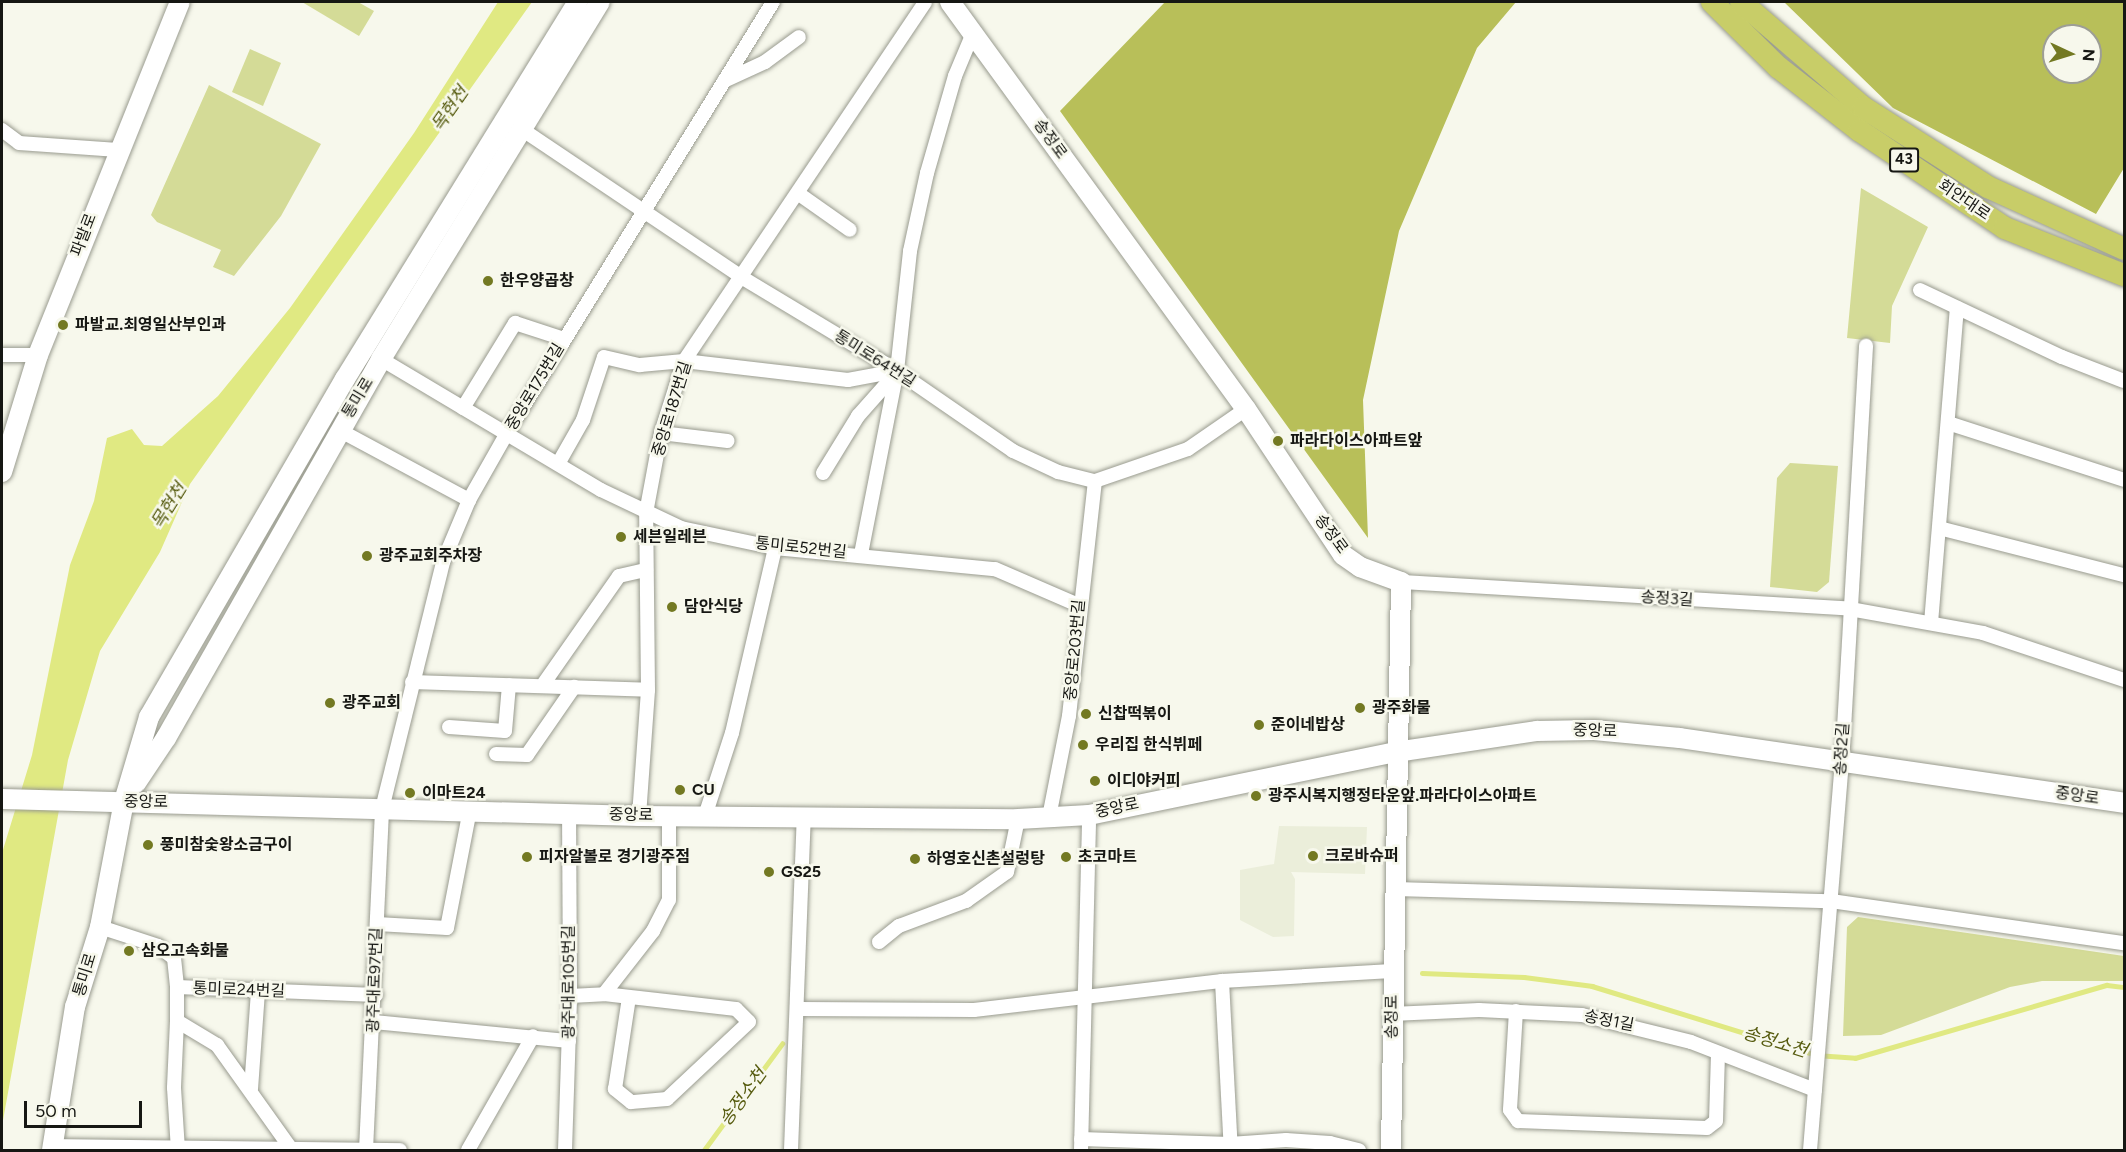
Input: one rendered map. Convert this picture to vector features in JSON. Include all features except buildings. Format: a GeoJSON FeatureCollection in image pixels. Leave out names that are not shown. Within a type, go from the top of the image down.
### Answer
{"type":"FeatureCollection","features":[{"type":"Feature","properties":{"kind":"main road","name":"회안대로"},"geometry":{"type":"LineString","coordinates":[[1712,2],[1778,67],[1860,131],[2005,228],[2124,275]]}},
{"type":"Feature","properties":{"kind":"main road","name":"회안대로"},"geometry":{"type":"LineString","coordinates":[[1741,2],[1864,108],[1988,187],[2124,249]]}},
{"type":"Feature","properties":{"kind":"street","name":"파발로"},"geometry":{"type":"LineString","coordinates":[[2,472],[38,355],[118,150],[180,2]]}},
{"type":"Feature","properties":{"kind":"street","name":"통미로"},"geometry":{"type":"LineString","coordinates":[[52,1148],[75,1007],[100,927],[124,801],[149,717],[345,379],[578,2]]}},
{"type":"Feature","properties":{"kind":"street","name":"통미로"},"geometry":{"type":"LineString","coordinates":[[124,801],[166,738],[381,359],[520,128],[600,2]]}},
{"type":"Feature","properties":{"kind":"street","name":"중앙로175번길"},"geometry":{"type":"LineString","coordinates":[[382,809],[443,562],[469,500],[564,339],[773,2]]}},
{"type":"Feature","properties":{"kind":"street","name":"중앙로187번길"},"geometry":{"type":"LineString","coordinates":[[639,816],[648,690],[646,513],[661,433],[684,361],[743,278],[925,2]]}},
{"type":"Feature","properties":{"kind":"street","name":"송정로"},"geometry":{"type":"LineString","coordinates":[[950,2],[1246,409],[1343,555],[1360,567],[1401,582],[1393,888],[1391,1150]]}},
{"type":"Feature","properties":{"kind":"street"},"geometry":{"type":"LineString","coordinates":[[861,554],[897,371],[910,250],[927,173],[955,76],[973,33]]}},
{"type":"Feature","properties":{"kind":"street"},"geometry":{"type":"LineString","coordinates":[[724,81],[765,62],[799,37]]}},
{"type":"Feature","properties":{"kind":"street","name":"통미로64번길"},"geometry":{"type":"LineString","coordinates":[[520,128],[743,278],[897,371],[1013,451],[1058,472],[1095,481]]}},
{"type":"Feature","properties":{"kind":"street"},"geometry":{"type":"LineString","coordinates":[[2,130],[19,143]]}},
{"type":"Feature","properties":{"kind":"street"},"geometry":{"type":"LineString","coordinates":[[2,144],[19,143],[118,150]]}},
{"type":"Feature","properties":{"kind":"street"},"geometry":{"type":"LineString","coordinates":[[799,194],[850,230]]}},
{"type":"Feature","properties":{"kind":"street"},"geometry":{"type":"LineString","coordinates":[[1920,290],[2062,357],[2124,381]]}},
{"type":"Feature","properties":{"kind":"street"},"geometry":{"type":"LineString","coordinates":[[1931,623],[1958,308]]}},
{"type":"Feature","properties":{"kind":"street"},"geometry":{"type":"LineString","coordinates":[[463,408],[515,323],[564,339]]}},
{"type":"Feature","properties":{"kind":"street","name":"송정2길"},"geometry":{"type":"LineString","coordinates":[[1810,1150],[1842,762],[1866,346]]}},
{"type":"Feature","properties":{"kind":"street"},"geometry":{"type":"LineString","coordinates":[[2,355],[38,355]]}},
{"type":"Feature","properties":{"kind":"street"},"geometry":{"type":"LineString","coordinates":[[558,464],[583,420],[604,357],[639,365],[684,361],[848,380],[897,371]]}},
{"type":"Feature","properties":{"kind":"street","name":"통미로52번길"},"geometry":{"type":"LineString","coordinates":[[381,359],[558,464],[646,513],[681,528],[775,548],[861,554],[995,569],[1078,605]]}},
{"type":"Feature","properties":{"kind":"street"},"geometry":{"type":"LineString","coordinates":[[823,473],[858,416],[897,371]]}},
{"type":"Feature","properties":{"kind":"street"},"geometry":{"type":"LineString","coordinates":[[1095,481],[1188,449],[1246,409]]}},
{"type":"Feature","properties":{"kind":"street"},"geometry":{"type":"LineString","coordinates":[[1948,423],[2124,480]]}},
{"type":"Feature","properties":{"kind":"street"},"geometry":{"type":"LineString","coordinates":[[339,430],[469,500]]}},
{"type":"Feature","properties":{"kind":"street"},"geometry":{"type":"LineString","coordinates":[[661,433],[728,441]]}},
{"type":"Feature","properties":{"kind":"street","name":"중앙로203번길"},"geometry":{"type":"LineString","coordinates":[[1049,817],[1069,716],[1078,605],[1095,481]]}},
{"type":"Feature","properties":{"kind":"street"},"geometry":{"type":"LineString","coordinates":[[1939,528],[2124,575]]}},
{"type":"Feature","properties":{"kind":"street"},"geometry":{"type":"LineString","coordinates":[[705,816],[732,733],[775,548]]}},
{"type":"Feature","properties":{"kind":"street"},"geometry":{"type":"LineString","coordinates":[[542,686],[620,576],[646,570]]}},
{"type":"Feature","properties":{"kind":"street","name":"송정3길"},"geometry":{"type":"LineString","coordinates":[[1401,582],[1850,609],[2014,641],[2124,680]]}},
{"type":"Feature","properties":{"kind":"street"},"geometry":{"type":"LineString","coordinates":[[412,682],[648,690]]}},
{"type":"Feature","properties":{"kind":"street"},"geometry":{"type":"LineString","coordinates":[[449,727],[505,731],[509,685]]}},
{"type":"Feature","properties":{"kind":"street"},"geometry":{"type":"LineString","coordinates":[[496,754],[527,755],[574,687]]}},
{"type":"Feature","properties":{"kind":"street","name":"중앙로"},"geometry":{"type":"LineString","coordinates":[[2,799],[639,816],[1018,819],[1089,815],[1396,752],[1537,732],[1594,730],[1842,762],[2124,803]]}},
{"type":"Feature","properties":{"kind":"street","name":"광주대로97번길"},"geometry":{"type":"LineString","coordinates":[[366,1150],[376,995],[382,809]]}},
{"type":"Feature","properties":{"kind":"street"},"geometry":{"type":"LineString","coordinates":[[377,924],[447,928],[470,810]]}},
{"type":"Feature","properties":{"kind":"street","name":"광주대로105번길"},"geometry":{"type":"LineString","coordinates":[[565,1150],[570,996],[568,813]]}},
{"type":"Feature","properties":{"kind":"street"},"geometry":{"type":"LineString","coordinates":[[1089,815],[1081,1145],[1231,1147],[1286,1140],[1330,1143],[1359,1150]]}},
{"type":"Feature","properties":{"kind":"street"},"geometry":{"type":"LineString","coordinates":[[604,994],[653,931],[669,900],[669,816]]}},
{"type":"Feature","properties":{"kind":"street"},"geometry":{"type":"LineString","coordinates":[[791,1150],[800,1009],[804,818]]}},
{"type":"Feature","properties":{"kind":"street"},"geometry":{"type":"LineString","coordinates":[[879,942],[899,926],[966,901],[1007,872],[1018,819]]}},
{"type":"Feature","properties":{"kind":"street"},"geometry":{"type":"LineString","coordinates":[[1393,888],[1830,902],[2124,943]]}},
{"type":"Feature","properties":{"kind":"street","name":"통미로24번길"},"geometry":{"type":"LineString","coordinates":[[100,927],[158,945],[174,958],[177,987],[376,995]]}},
{"type":"Feature","properties":{"kind":"street"},"geometry":{"type":"LineString","coordinates":[[800,1009],[974,1010],[1222,981],[1392,970]]}},
{"type":"Feature","properties":{"kind":"street"},"geometry":{"type":"LineString","coordinates":[[1222,981],[1231,1147]]}},
{"type":"Feature","properties":{"kind":"street"},"geometry":{"type":"LineString","coordinates":[[177,987],[174,1088],[178,1149]]}},
{"type":"Feature","properties":{"kind":"street"},"geometry":{"type":"LineString","coordinates":[[251,1089],[258,991]]}},
{"type":"Feature","properties":{"kind":"street"},"geometry":{"type":"LineString","coordinates":[[570,996],[604,994],[736,1009],[749,1022],[667,1099],[632,1102],[615,1089],[629,998]]}},
{"type":"Feature","properties":{"kind":"street"},"geometry":{"type":"LineString","coordinates":[[1516,1011],[1510,1110],[1518,1121],[1707,1128],[1716,1121],[1718,1053]]}},
{"type":"Feature","properties":{"kind":"street","name":"송정1길"},"geometry":{"type":"LineString","coordinates":[[1392,1014],[1516,1011],[1582,1015],[1620,1022],[1718,1053],[1815,1090]]}},
{"type":"Feature","properties":{"kind":"street"},"geometry":{"type":"LineString","coordinates":[[177,1021],[217,1045],[251,1089],[292,1149]]}},
{"type":"Feature","properties":{"kind":"street"},"geometry":{"type":"LineString","coordinates":[[374,1022],[569,1041]]}},
{"type":"Feature","properties":{"kind":"street"},"geometry":{"type":"LineString","coordinates":[[468,1150],[533,1036]]}},
{"type":"Feature","properties":{"kind":"street"},"geometry":{"type":"LineString","coordinates":[[52,1148],[400,1150]]}},
{"type":"Feature","properties":{"kind":"shaded area"},"geometry":{"type":"Polygon","coordinates":[[[302,2],[358,2],[374,11],[359,36],[302,2]]]}},
{"type":"Feature","properties":{"kind":"shaded area"},"geometry":{"type":"Polygon","coordinates":[[[1165,2],[1516,2],[1477,48],[1399,231],[1363,400],[1368,538],[1060,111],[1165,2]]]}},
{"type":"Feature","properties":{"kind":"shaded area"},"geometry":{"type":"Polygon","coordinates":[[[1784,2],[2124,2],[2124,168],[2096,214],[1893,108],[1784,2]]]}},
{"type":"Feature","properties":{"kind":"shaded area"},"geometry":{"type":"Polygon","coordinates":[[[250,49],[281,63],[263,106],[232,92],[250,49]]]}},
{"type":"Feature","properties":{"kind":"shaded area"},"geometry":{"type":"Polygon","coordinates":[[[209,85],[321,144],[281,216],[234,276],[213,267],[221,250],[157,222],[151,215],[209,85]]]}},
{"type":"Feature","properties":{"kind":"shaded area"},"geometry":{"type":"Polygon","coordinates":[[[1861,188],[1928,227],[1892,306],[1890,343],[1847,338],[1861,188]]]}},
{"type":"Feature","properties":{"kind":"shaded area"},"geometry":{"type":"Polygon","coordinates":[[[1790,463],[1838,466],[1829,582],[1817,592],[1770,587],[1777,478],[1790,463]]]}},
{"type":"Feature","properties":{"kind":"shaded area"},"geometry":{"type":"Polygon","coordinates":[[[1279,826],[1367,827],[1365,874],[1291,872],[1295,879],[1294,936],[1273,937],[1240,920],[1240,870],[1274,864],[1279,826]]]}},
{"type":"Feature","properties":{"kind":"shaded area"},"geometry":{"type":"Polygon","coordinates":[[[1858,917],[2124,956],[2124,981],[2042,981],[2010,987],[1881,1035],[1843,1036],[1847,927],[1858,917]]]}},
{"type":"Feature","properties":{"kind":"water","name":"목현천"},"geometry":{"type":"Polygon","coordinates":[[[498,2],[532,2],[190,484],[160,552],[100,651],[68,760],[2,1126],[2,853],[32,755],[70,565],[94,501],[107,438],[132,429],[144,445],[162,446],[218,396],[290,308],[414,133],[498,2]]]}},
{"type":"Feature","properties":{"kind":"waterway","name":"송정소천"},"geometry":{"type":"LineString","coordinates":[[1422,973],[1524,977],[1592,986],[1816,1055],[1855,1058],[2107,985],[2124,987]]}},
{"type":"Feature","properties":{"kind":"waterway","name":"송정소천"},"geometry":{"type":"LineString","coordinates":[[704,1150],[782,1044]]}},
{"type":"Feature","properties":{"kind":"place","name":"한우양곱창"},"geometry":{"type":"Point","coordinates":[488,281]}},
{"type":"Feature","properties":{"kind":"place","name":"파발교.최영일산부인과"},"geometry":{"type":"Point","coordinates":[63,325]}},
{"type":"Feature","properties":{"kind":"place","name":"파라다이스아파트앞"},"geometry":{"type":"Point","coordinates":[1278,441]}},
{"type":"Feature","properties":{"kind":"place","name":"세븐일레븐"},"geometry":{"type":"Point","coordinates":[621,537]}},
{"type":"Feature","properties":{"kind":"place","name":"광주교회주차장"},"geometry":{"type":"Point","coordinates":[367,556]}},
{"type":"Feature","properties":{"kind":"place","name":"담안식당"},"geometry":{"type":"Point","coordinates":[672,607]}},
{"type":"Feature","properties":{"kind":"place","name":"광주교회"},"geometry":{"type":"Point","coordinates":[330,703]}},
{"type":"Feature","properties":{"kind":"place","name":"광주화물"},"geometry":{"type":"Point","coordinates":[1360,708]}},
{"type":"Feature","properties":{"kind":"place","name":"신찹떡볶이"},"geometry":{"type":"Point","coordinates":[1086,714]}},
{"type":"Feature","properties":{"kind":"place","name":"준이네밥상"},"geometry":{"type":"Point","coordinates":[1259,725]}},
{"type":"Feature","properties":{"kind":"place","name":"우리집 한식뷔페"},"geometry":{"type":"Point","coordinates":[1083,745]}},
{"type":"Feature","properties":{"kind":"place","name":"이디야커피"},"geometry":{"type":"Point","coordinates":[1095,781]}},
{"type":"Feature","properties":{"kind":"place","name":"CU"},"geometry":{"type":"Point","coordinates":[680,790]}},
{"type":"Feature","properties":{"kind":"place","name":"이마트24"},"geometry":{"type":"Point","coordinates":[410,793]}},
{"type":"Feature","properties":{"kind":"place","name":"광주시복지행정타운앞.파라다이스아파트"},"geometry":{"type":"Point","coordinates":[1256,796]}},
{"type":"Feature","properties":{"kind":"place","name":"풍미참숯왕소금구이"},"geometry":{"type":"Point","coordinates":[148,845]}},
{"type":"Feature","properties":{"kind":"place","name":"크로바슈퍼"},"geometry":{"type":"Point","coordinates":[1313,856]}},
{"type":"Feature","properties":{"kind":"place","name":"피자알볼로 경기광주점"},"geometry":{"type":"Point","coordinates":[527,857]}},
{"type":"Feature","properties":{"kind":"place","name":"초코마트"},"geometry":{"type":"Point","coordinates":[1066,857]}},
{"type":"Feature","properties":{"kind":"place","name":"하영호신촌설렁탕"},"geometry":{"type":"Point","coordinates":[915,859]}},
{"type":"Feature","properties":{"kind":"place","name":"GS25"},"geometry":{"type":"Point","coordinates":[769,872]}},
{"type":"Feature","properties":{"kind":"place","name":"삼오고속화물"},"geometry":{"type":"Point","coordinates":[129,951]}}]}
